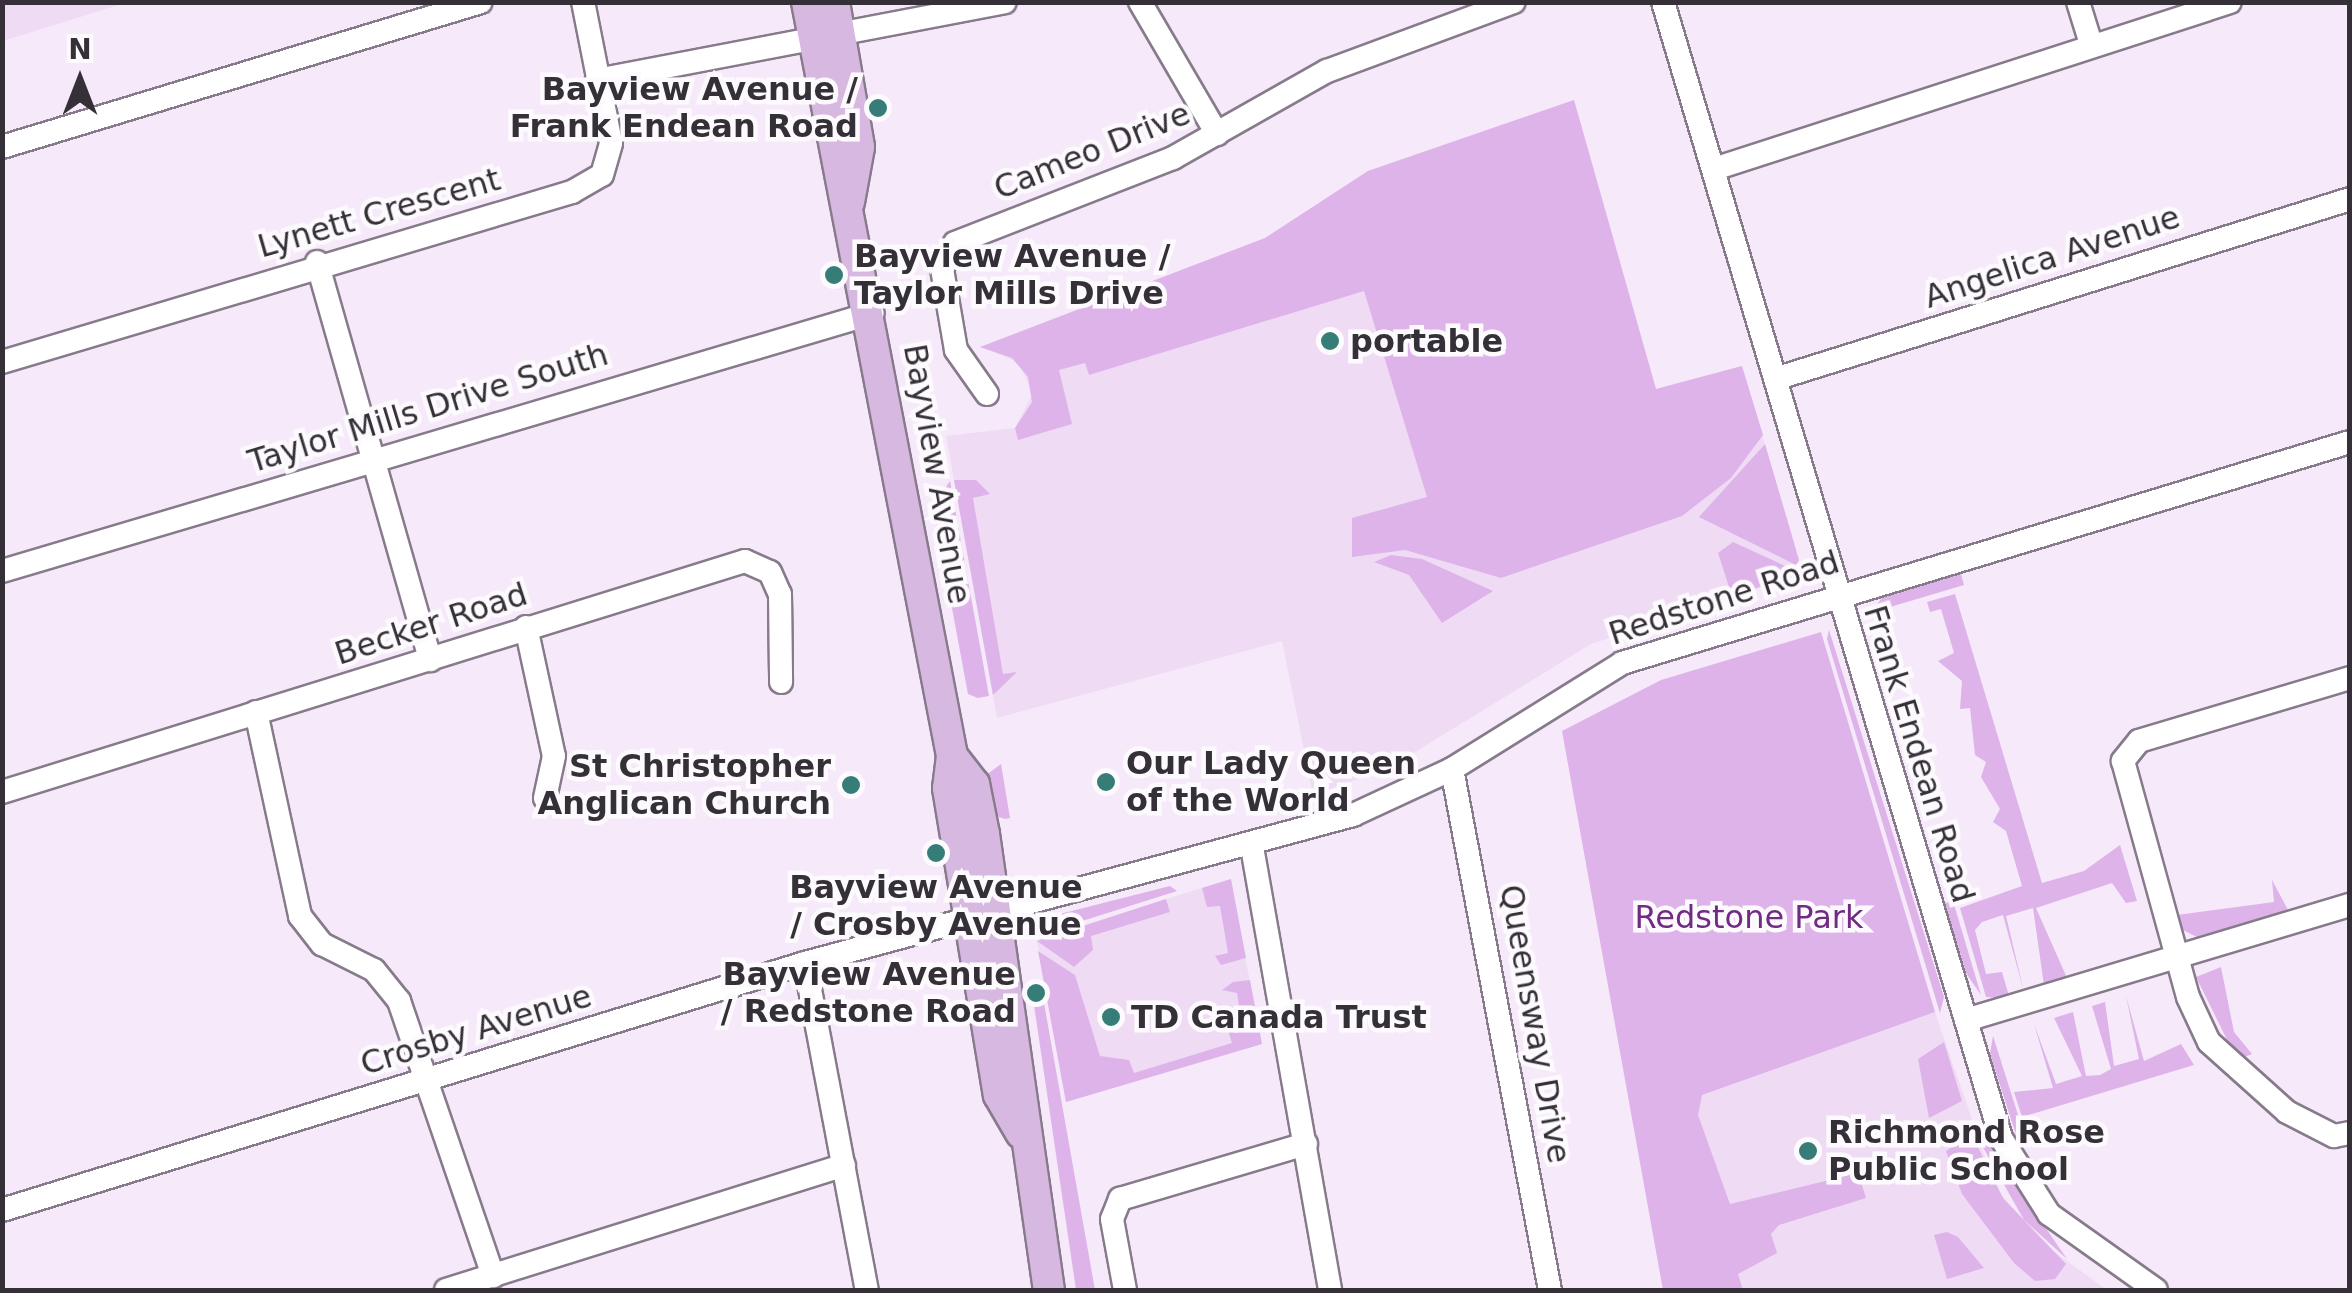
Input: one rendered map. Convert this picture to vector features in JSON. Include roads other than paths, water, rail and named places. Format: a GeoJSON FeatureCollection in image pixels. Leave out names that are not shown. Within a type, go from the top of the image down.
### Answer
{"type":"FeatureCollection","features":[{"type":"Feature","properties":{"kind":"main road","name":"Bayview Avenue"},"geometry":{"type":"LineString","coordinates":[[807,2],[826,37],[859,147],[849,205],[873,313],[952,756],[974,784],[984,916],[1028,1092],[1021,1133],[1050,1290]]}},
{"type":"Feature","properties":{"kind":"main road","name":"Bayview Avenue"},"geometry":{"type":"LineString","coordinates":[[826,37],[834,2]]}},
{"type":"Feature","properties":{"kind":"street"},"geometry":{"type":"LineString","coordinates":[[2,147],[481,2]]}},
{"type":"Feature","properties":{"kind":"street","name":"Lynett Crescent"},"geometry":{"type":"LineString","coordinates":[[2,362],[318,262],[572,192],[602,175],[610,142],[583,2]]}},
{"type":"Feature","properties":{"kind":"street"},"geometry":{"type":"LineString","coordinates":[[596,80],[1005,2]]}},
{"type":"Feature","properties":{"kind":"street"},"geometry":{"type":"LineString","coordinates":[[1140,2],[1217,134]]}},
{"type":"Feature","properties":{"kind":"street","name":"Cameo Drive"},"geometry":{"type":"LineString","coordinates":[[987,394],[956,350],[942,269],[954,243],[1217,134],[1327,71],[1514,2]]}},
{"type":"Feature","properties":{"kind":"street","name":"Frank Endean Road"},"geometry":{"type":"LineString","coordinates":[[1664,2],[1837,595],[2002,1138],[2029,1190],[2077,1238],[2156,1290]]}},
{"type":"Feature","properties":{"kind":"street"},"geometry":{"type":"LineString","coordinates":[[2078,2],[2092,44]]}},
{"type":"Feature","properties":{"kind":"street"},"geometry":{"type":"LineString","coordinates":[[1714,169],[2230,2]]}},
{"type":"Feature","properties":{"kind":"street","name":"Angelica Avenue"},"geometry":{"type":"LineString","coordinates":[[1774,379],[2350,199]]}},
{"type":"Feature","properties":{"kind":"street"},"geometry":{"type":"LineString","coordinates":[[318,262],[376,456],[430,660]]}},
{"type":"Feature","properties":{"kind":"street","name":"Taylor Mills Drive South"},"geometry":{"type":"LineString","coordinates":[[2,571],[376,456],[873,313]]}},
{"type":"Feature","properties":{"kind":"street","name":"Redstone Road"},"geometry":{"type":"LineString","coordinates":[[984,916],[1252,847],[1387,802],[1452,769],[1622,663],[2350,442]]}},
{"type":"Feature","properties":{"kind":"street","name":"Becker Road"},"geometry":{"type":"LineString","coordinates":[[2,792],[746,561],[770,572],[780,594],[781,682]]}},
{"type":"Feature","properties":{"kind":"street"},"geometry":{"type":"LineString","coordinates":[[526,627],[554,756],[545,798]]}},
{"type":"Feature","properties":{"kind":"street"},"geometry":{"type":"LineString","coordinates":[[2350,678],[2126,751],[2196,1018],[2232,1069],[2312,1128],[2350,1133]]}},
{"type":"Feature","properties":{"kind":"street"},"geometry":{"type":"LineString","coordinates":[[256,712],[300,916],[322,944],[384,981],[426,1079],[494,1276]]}},
{"type":"Feature","properties":{"kind":"street","name":"Queensway Drive"},"geometry":{"type":"LineString","coordinates":[[1452,769],[1550,1290]]}},
{"type":"Feature","properties":{"kind":"street"},"geometry":{"type":"LineString","coordinates":[[1252,847],[1330,1290]]}},
{"type":"Feature","properties":{"kind":"street"},"geometry":{"type":"LineString","coordinates":[[1966,1020],[2350,905]]}},
{"type":"Feature","properties":{"kind":"street","name":"Crosby Avenue"},"geometry":{"type":"LineString","coordinates":[[2,1210],[806,964],[984,916]]}},
{"type":"Feature","properties":{"kind":"street"},"geometry":{"type":"LineString","coordinates":[[806,964],[868,1290]]}},
{"type":"Feature","properties":{"kind":"street"},"geometry":{"type":"LineString","coordinates":[[1125,1290],[1112,1219],[1120,1199],[1306,1144]]}},
{"type":"Feature","properties":{"kind":"street"},"geometry":{"type":"LineString","coordinates":[[446,1290],[844,1165]]}},
{"type":"Feature","properties":{"kind":"place","name":"Bayview Avenue / Frank Endean Road"},"geometry":{"type":"Point","coordinates":[878,108]}},
{"type":"Feature","properties":{"kind":"place","name":"Bayview Avenue / Taylor Mills Drive"},"geometry":{"type":"Point","coordinates":[834,275]}},
{"type":"Feature","properties":{"kind":"place","name":"portable"},"geometry":{"type":"Point","coordinates":[1330,341]}},
{"type":"Feature","properties":{"kind":"place","name":"Our Lady Queen of the World"},"geometry":{"type":"Point","coordinates":[1106,782]}},
{"type":"Feature","properties":{"kind":"place","name":"St Christopher Anglican Church"},"geometry":{"type":"Point","coordinates":[851,785]}},
{"type":"Feature","properties":{"kind":"place","name":"Bayview Avenue / Crosby Avenue"},"geometry":{"type":"Point","coordinates":[936,853]}},
{"type":"Feature","properties":{"kind":"place","name":"Bayview Avenue / Redstone Road"},"geometry":{"type":"Point","coordinates":[1036,993]}},
{"type":"Feature","properties":{"kind":"place","name":"TD Canada Trust"},"geometry":{"type":"Point","coordinates":[1111,1017]}},
{"type":"Feature","properties":{"kind":"place","name":"Richmond Rose Public School"},"geometry":{"type":"Point","coordinates":[1808,1151]}},
{"type":"Feature","properties":{"kind":"park label","name":"Redstone Park"},"geometry":{"type":"Point","coordinates":[1749,917]}}]}
